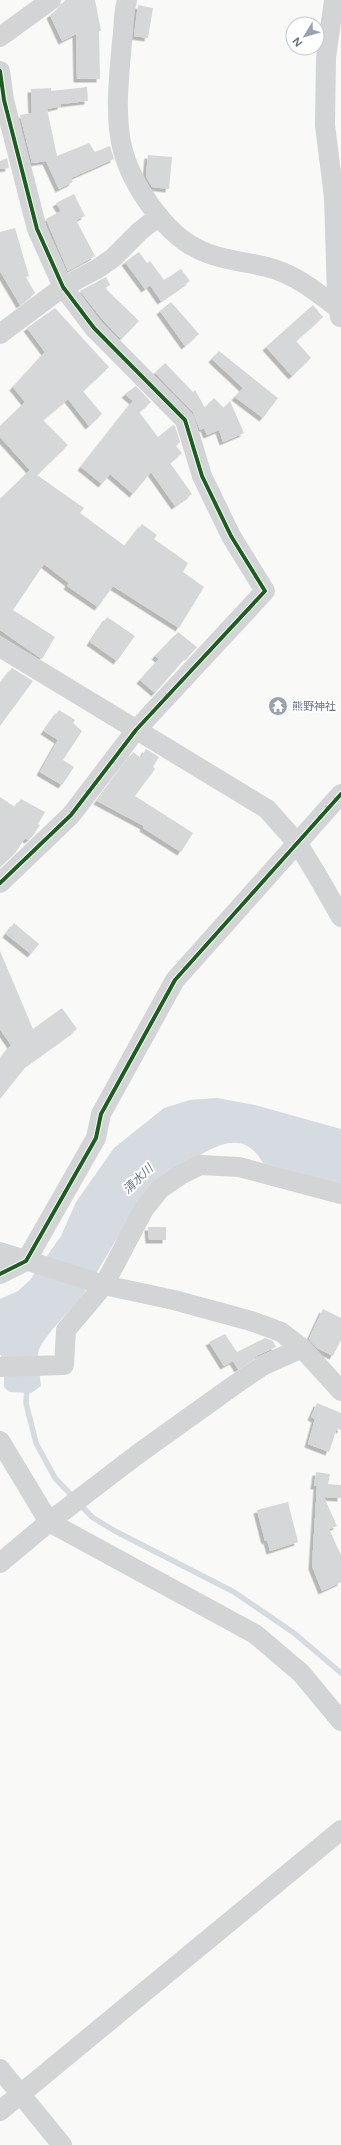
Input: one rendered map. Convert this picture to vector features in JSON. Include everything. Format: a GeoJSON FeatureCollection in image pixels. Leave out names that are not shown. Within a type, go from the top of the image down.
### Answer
{"type":"FeatureCollection","features":[{"type":"Feature","properties":{"kind":"street"},"geometry":{"type":"LineString","coordinates":[[0,36],[51,0]]}},
{"type":"Feature","properties":{"kind":"street"},"geometry":{"type":"LineString","coordinates":[[127,0],[120,62],[120,129],[123,152],[138,185],[171,231],[196,249],[236,262],[267,267],[298,279],[340,315]]}},
{"type":"Feature","properties":{"kind":"street"},"geometry":{"type":"LineString","coordinates":[[334,0],[326,58],[325,125],[334,197],[340,315]]}},
{"type":"Feature","properties":{"kind":"street"},"geometry":{"type":"LineString","coordinates":[[0,71],[4,100],[37,228],[63,287],[94,328],[185,420],[202,476],[231,536],[265,591],[136,730],[71,815],[0,883]]}},
{"type":"Feature","properties":{"kind":"street"},"geometry":{"type":"LineString","coordinates":[[0,334],[63,287],[97,269],[113,258],[140,231],[159,216]]}},
{"type":"Feature","properties":{"kind":"street"},"geometry":{"type":"LineString","coordinates":[[0,647],[267,809],[298,844],[341,917]]}},
{"type":"Feature","properties":{"kind":"street"},"geometry":{"type":"LineString","coordinates":[[0,1274],[26,1261],[96,1138],[101,1114],[175,980],[230,917],[298,844],[341,794]]}},
{"type":"Feature","properties":{"kind":"street"},"geometry":{"type":"LineString","coordinates":[[2,1367],[64,1365],[66,1330],[104,1285],[144,1208],[160,1189],[182,1174],[200,1165],[239,1167],[341,1194]]}},
{"type":"Feature","properties":{"kind":"street"},"geometry":{"type":"LineString","coordinates":[[0,1252],[104,1285],[174,1300],[251,1321],[281,1332],[302,1348],[341,1391]]}},
{"type":"Feature","properties":{"kind":"street"},"geometry":{"type":"LineString","coordinates":[[0,1563],[55,1518],[144,1450],[264,1365],[302,1348]]}},
{"type":"Feature","properties":{"kind":"street"},"geometry":{"type":"LineString","coordinates":[[0,1441],[55,1518],[255,1634],[301,1673],[341,1721]]}},
{"type":"Feature","properties":{"kind":"street"},"geometry":{"type":"LineString","coordinates":[[0,2111],[341,1830]]}},
{"type":"Feature","properties":{"kind":"street"},"geometry":{"type":"LineString","coordinates":[[0,2069],[62,2145]]}},
{"type":"Feature","properties":{"kind":"water","name":"清水川"},"geometry":{"type":"Polygon","coordinates":[[[217,1098],[255,1105],[341,1129],[341,1185],[263,1163],[255,1152],[245,1145],[235,1143],[225,1144],[203,1153],[161,1180],[155,1186],[126,1225],[84,1293],[40,1346],[38,1353],[38,1365],[41,1386],[31,1393],[9,1392],[4,1387],[4,1362],[0,1354],[0,1299],[18,1291],[30,1280],[61,1236],[76,1202],[114,1148],[164,1108],[190,1100],[217,1098]]]}},
{"type":"Feature","properties":{"kind":"building"},"geometry":{"type":"Polygon","coordinates":[[[65,0],[95,0],[101,31],[99,31],[100,79],[77,79],[76,34],[62,41],[50,15],[58,9],[65,0]]]}},
{"type":"Feature","properties":{"kind":"building"},"geometry":{"type":"Polygon","coordinates":[[[138,5],[153,8],[148,38],[134,36],[138,5]]]}},
{"type":"Feature","properties":{"kind":"building"},"geometry":{"type":"Polygon","coordinates":[[[87,87],[88,101],[61,104],[61,106],[47,109],[57,156],[89,143],[95,152],[110,146],[114,159],[71,178],[73,182],[59,189],[46,161],[32,163],[20,115],[32,113],[31,89],[51,88],[51,91],[87,87]]]}},
{"type":"Feature","properties":{"kind":"building"},"geometry":{"type":"Polygon","coordinates":[[[148,155],[172,157],[169,189],[152,187],[146,176],[148,155]]]}},
{"type":"Feature","properties":{"kind":"building"},"geometry":{"type":"Polygon","coordinates":[[[7,158],[9,168],[0,169],[0,161],[7,158]]]}},
{"type":"Feature","properties":{"kind":"building"},"geometry":{"type":"Polygon","coordinates":[[[74,194],[85,216],[76,220],[95,256],[68,271],[46,219],[61,211],[56,203],[74,194]]]}},
{"type":"Feature","properties":{"kind":"building"},"geometry":{"type":"Polygon","coordinates":[[[15,228],[29,276],[26,277],[35,293],[20,305],[0,271],[0,232],[15,228]]]}},
{"type":"Feature","properties":{"kind":"building"},"geometry":{"type":"Polygon","coordinates":[[[139,252],[147,263],[150,261],[164,280],[181,269],[190,281],[161,301],[150,285],[145,289],[125,262],[139,252]]]}},
{"type":"Feature","properties":{"kind":"building"},"geometry":{"type":"Polygon","coordinates":[[[106,277],[110,285],[105,288],[139,321],[121,339],[103,320],[80,291],[106,277]]]}},
{"type":"Feature","properties":{"kind":"building"},"geometry":{"type":"Polygon","coordinates":[[[171,302],[199,334],[185,346],[160,311],[171,302]]]}},
{"type":"Feature","properties":{"kind":"building"},"geometry":{"type":"Polygon","coordinates":[[[313,305],[323,317],[296,341],[311,358],[292,376],[266,347],[313,305]]]}},
{"type":"Feature","properties":{"kind":"building"},"geometry":{"type":"Polygon","coordinates":[[[55,308],[109,367],[83,391],[102,414],[89,426],[68,399],[43,420],[68,445],[37,475],[84,508],[80,513],[125,546],[142,524],[157,535],[154,539],[188,563],[183,572],[204,587],[179,628],[113,586],[98,607],[67,586],[69,583],[44,564],[13,610],[55,637],[42,659],[0,630],[0,499],[30,470],[0,437],[0,426],[25,402],[13,387],[45,352],[27,328],[55,308]]]}},
{"type":"Feature","properties":{"kind":"building"},"geometry":{"type":"Polygon","coordinates":[[[219,351],[278,398],[263,418],[235,397],[243,388],[212,359],[219,351]]]}},
{"type":"Feature","properties":{"kind":"building"},"geometry":{"type":"Polygon","coordinates":[[[165,363],[193,392],[195,390],[205,408],[214,398],[224,408],[230,401],[244,433],[223,442],[219,430],[207,435],[204,428],[200,430],[193,412],[155,373],[165,363]]]}},
{"type":"Feature","properties":{"kind":"building"},"geometry":{"type":"Polygon","coordinates":[[[136,386],[151,402],[139,412],[158,437],[173,425],[175,426],[180,442],[176,446],[182,453],[170,463],[192,494],[175,506],[151,472],[133,494],[110,474],[102,484],[81,467],[133,401],[125,394],[136,386]]]}},
{"type":"Feature","properties":{"kind":"building"},"geometry":{"type":"Polygon","coordinates":[[[107,617],[135,636],[117,661],[90,642],[107,617]]]}},
{"type":"Feature","properties":{"kind":"building"},"geometry":{"type":"Polygon","coordinates":[[[178,632],[197,647],[188,657],[187,656],[155,693],[140,680],[159,659],[155,656],[178,632]]]}},
{"type":"Feature","properties":{"kind":"building"},"geometry":{"type":"Polygon","coordinates":[[[12,668],[33,681],[0,726],[0,684],[12,668]]]}},
{"type":"Feature","properties":{"kind":"building"},"geometry":{"type":"Polygon","coordinates":[[[59,710],[75,720],[73,723],[82,731],[63,760],[74,767],[62,785],[40,772],[58,740],[44,731],[59,710]]]}},
{"type":"Feature","properties":{"kind":"building"},"geometry":{"type":"Polygon","coordinates":[[[146,749],[159,757],[153,767],[155,769],[135,796],[193,833],[181,852],[143,828],[144,826],[97,801],[133,752],[141,758],[146,749]]]}},
{"type":"Feature","properties":{"kind":"building"},"geometry":{"type":"Polygon","coordinates":[[[0,797],[15,807],[21,799],[45,812],[38,824],[40,825],[32,837],[28,840],[25,838],[16,852],[0,867],[0,797]]]}},
{"type":"Feature","properties":{"kind":"building"},"geometry":{"type":"Polygon","coordinates":[[[14,923],[39,944],[31,954],[6,934],[14,923]]]}},
{"type":"Feature","properties":{"kind":"building"},"geometry":{"type":"Polygon","coordinates":[[[0,951],[33,1029],[62,1008],[77,1029],[27,1065],[0,1099],[0,1059],[11,1045],[0,1029],[0,951]]]}},
{"type":"Feature","properties":{"kind":"building"},"geometry":{"type":"Polygon","coordinates":[[[148,1227],[166,1227],[166,1240],[149,1240],[148,1227]]]}},
{"type":"Feature","properties":{"kind":"building"},"geometry":{"type":"Polygon","coordinates":[[[323,1309],[341,1318],[341,1340],[333,1356],[317,1348],[309,1339],[323,1309]]]}},
{"type":"Feature","properties":{"kind":"building"},"geometry":{"type":"Polygon","coordinates":[[[225,1334],[237,1352],[265,1338],[273,1341],[276,1347],[258,1355],[238,1369],[233,1361],[224,1366],[209,1342],[225,1334]]]}},
{"type":"Feature","properties":{"kind":"building"},"geometry":{"type":"Polygon","coordinates":[[[317,1403],[341,1413],[341,1430],[337,1428],[329,1452],[308,1444],[315,1419],[311,1417],[317,1403]]]}},
{"type":"Feature","properties":{"kind":"building"},"geometry":{"type":"Polygon","coordinates":[[[316,1472],[330,1474],[328,1484],[341,1485],[341,1498],[324,1497],[337,1526],[329,1529],[341,1555],[341,1582],[322,1591],[312,1566],[317,1486],[314,1486],[316,1472]]]}},
{"type":"Feature","properties":{"kind":"building"},"geometry":{"type":"Polygon","coordinates":[[[288,1502],[298,1542],[270,1551],[267,1540],[265,1541],[257,1510],[288,1502]]]}},
{"type":"Feature","properties":{"kind":"waterway"},"geometry":{"type":"LineString","coordinates":[[27,1387],[26,1403],[36,1443],[55,1478],[92,1517],[113,1530],[234,1592],[294,1633],[341,1673]]}},
{"type":"Feature","properties":{"kind":"cycle path"},"geometry":{"type":"LineString","coordinates":[[0,71],[4,100],[37,229],[63,287],[94,328],[185,420],[202,476],[231,536],[265,591],[136,730],[71,815],[0,883]]}},
{"type":"Feature","properties":{"kind":"cycle path"},"geometry":{"type":"LineString","coordinates":[[0,1274],[26,1261],[96,1138],[101,1114],[175,980],[341,794]]}},
{"type":"Feature","properties":{"kind":"place","name":"熊野神社"},"geometry":{"type":"Point","coordinates":[278,706]}}]}
